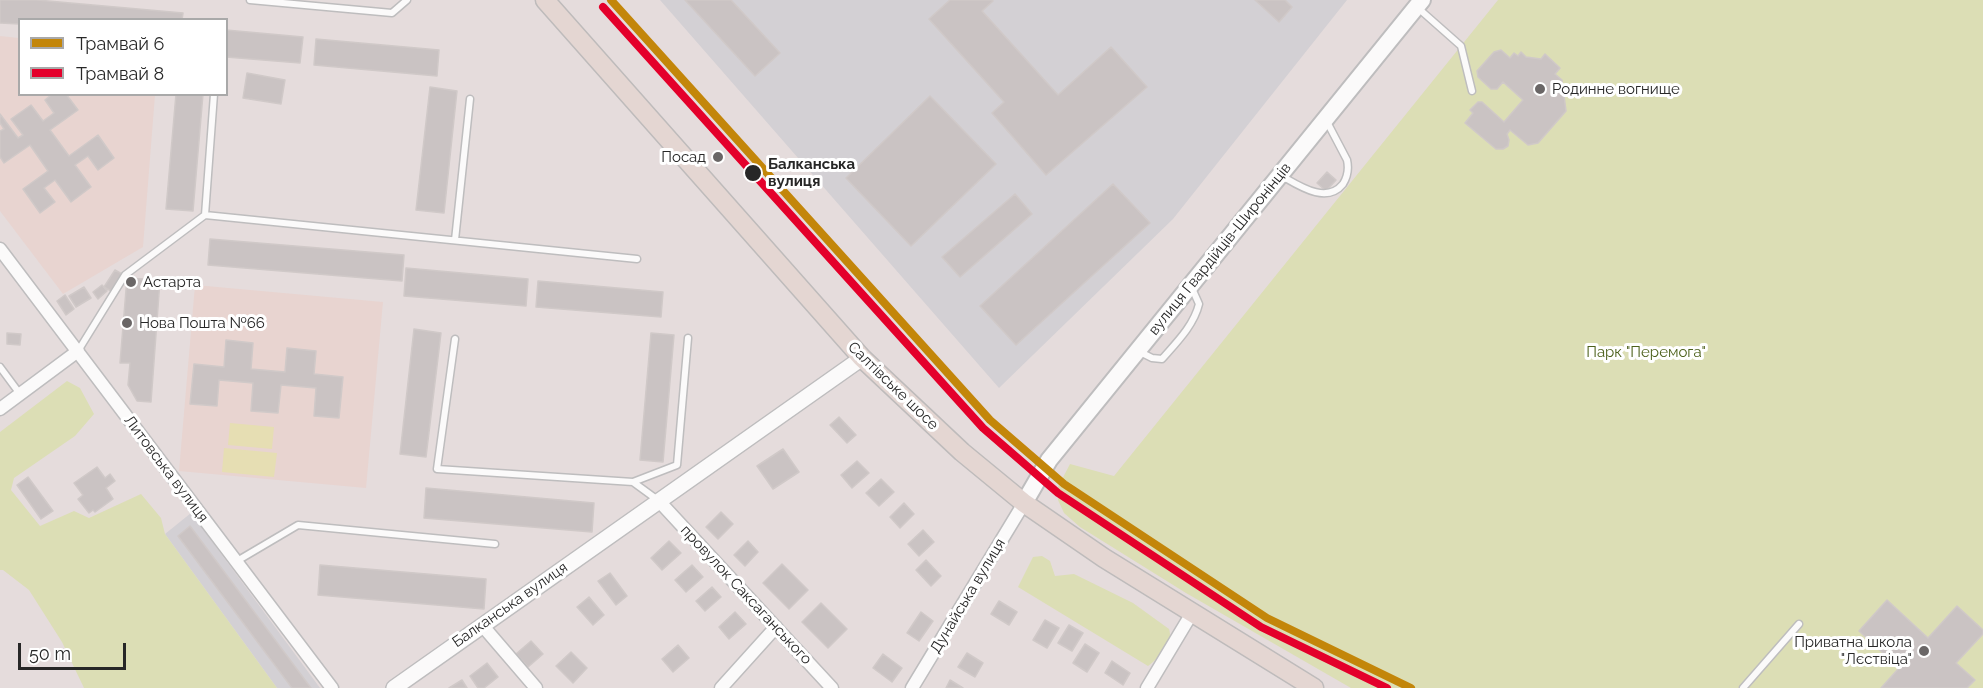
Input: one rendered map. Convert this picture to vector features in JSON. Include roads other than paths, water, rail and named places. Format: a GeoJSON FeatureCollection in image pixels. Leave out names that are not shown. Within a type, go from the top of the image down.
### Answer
{"type":"FeatureCollection","features":[{"type":"Feature","properties":{"kind":"main road","name":"Салтівське шосе"},"geometry":{"type":"LineString","coordinates":[[545,0],[862,358],[962,452],[1024,503],[1104,558],[1314,688]]}},
{"type":"Feature","properties":{"kind":"main road","name":"вулиця Гвардійців-Широнінців"},"geometry":{"type":"LineString","coordinates":[[1024,503],[1049,460],[1419,3]]}},
{"type":"Feature","properties":{"kind":"street","name":"Литовська вулиця"},"geometry":{"type":"LineString","coordinates":[[0,249],[332,688]]}},
{"type":"Feature","properties":{"kind":"street"},"geometry":{"type":"LineString","coordinates":[[0,409],[78,351]]}},
{"type":"Feature","properties":{"kind":"street","name":"Балканська вулиця"},"geometry":{"type":"LineString","coordinates":[[394,688],[862,358]]}},
{"type":"Feature","properties":{"kind":"street","name":"провулок Саксаганського"},"geometry":{"type":"LineString","coordinates":[[659,501],[832,688]]}},
{"type":"Feature","properties":{"kind":"street","name":"Дунайська вулиця"},"geometry":{"type":"LineString","coordinates":[[912,688],[1024,503]]}},
{"type":"Feature","properties":{"kind":"street"},"geometry":{"type":"LineString","coordinates":[[1147,688],[1192,613]]}},
{"type":"Feature","properties":{"kind":"street"},"geometry":{"type":"LineString","coordinates":[[482,625],[536,688]]}},
{"type":"Feature","properties":{"kind":"street"},"geometry":{"type":"LineString","coordinates":[[721,688],[776,627]]}},
{"type":"Feature","properties":{"kind":"lane"},"geometry":{"type":"LineString","coordinates":[[250,0],[392,13],[407,0]]}},
{"type":"Feature","properties":{"kind":"lane"},"geometry":{"type":"LineString","coordinates":[[1419,3],[1461,46],[1473,92]]}},
{"type":"Feature","properties":{"kind":"lane"},"geometry":{"type":"LineString","coordinates":[[205,215],[214,96]]}},
{"type":"Feature","properties":{"kind":"lane"},"geometry":{"type":"LineString","coordinates":[[455,240],[470,99]]}},
{"type":"Feature","properties":{"kind":"lane"},"geometry":{"type":"LineString","coordinates":[[1280,175],[1318,193],[1333,191],[1344,182],[1348,168],[1347,160],[1326,118]]}},
{"type":"Feature","properties":{"kind":"lane"},"geometry":{"type":"LineString","coordinates":[[78,351],[125,275],[205,215],[637,259]]}},
{"type":"Feature","properties":{"kind":"lane"},"geometry":{"type":"LineString","coordinates":[[1137,350],[1152,358],[1162,358],[1176,343],[1196,317],[1199,304],[1190,285]]}},
{"type":"Feature","properties":{"kind":"lane"},"geometry":{"type":"LineString","coordinates":[[455,339],[436,469],[633,482],[677,465],[688,338]]}},
{"type":"Feature","properties":{"kind":"lane"},"geometry":{"type":"LineString","coordinates":[[0,367],[20,394]]}},
{"type":"Feature","properties":{"kind":"lane"},"geometry":{"type":"LineString","coordinates":[[633,482],[659,501]]}},
{"type":"Feature","properties":{"kind":"lane"},"geometry":{"type":"LineString","coordinates":[[236,562],[298,525],[495,544]]}},
{"type":"Feature","properties":{"kind":"lane"},"geometry":{"type":"LineString","coordinates":[[1743,688],[1799,624]]}},
{"type":"Feature","properties":{"kind":"tram line","name":"6"},"geometry":{"type":"LineString","coordinates":[[611,0],[990,420],[1064,484],[1267,618],[1411,688]]}},
{"type":"Feature","properties":{"kind":"tram line","name":"8"},"geometry":{"type":"LineString","coordinates":[[603,7],[983,428],[1058,493],[1261,627],[1387,688]]}},
{"type":"Feature","properties":{"kind":"place","name":"Родинне вогнище"},"geometry":{"type":"Point","coordinates":[1540,89]}},
{"type":"Feature","properties":{"kind":"place","name":"Посад"},"geometry":{"type":"Point","coordinates":[718,157]}},
{"type":"Feature","properties":{"kind":"place","name":"Балканська вулиця"},"geometry":{"type":"Point","coordinates":[753,173]}},
{"type":"Feature","properties":{"kind":"place","name":"Астарта"},"geometry":{"type":"Point","coordinates":[131,282]}},
{"type":"Feature","properties":{"kind":"place","name":"Нова Пошта №66"},"geometry":{"type":"Point","coordinates":[127,323]}},
{"type":"Feature","properties":{"kind":"place","name":"Приватна школа \"Лєствіца\""},"geometry":{"type":"Point","coordinates":[1924,651]}},
{"type":"Feature","properties":{"kind":"park label","name":"Парк \"Перемога\""},"geometry":{"type":"Point","coordinates":[1646,352]}}]}
